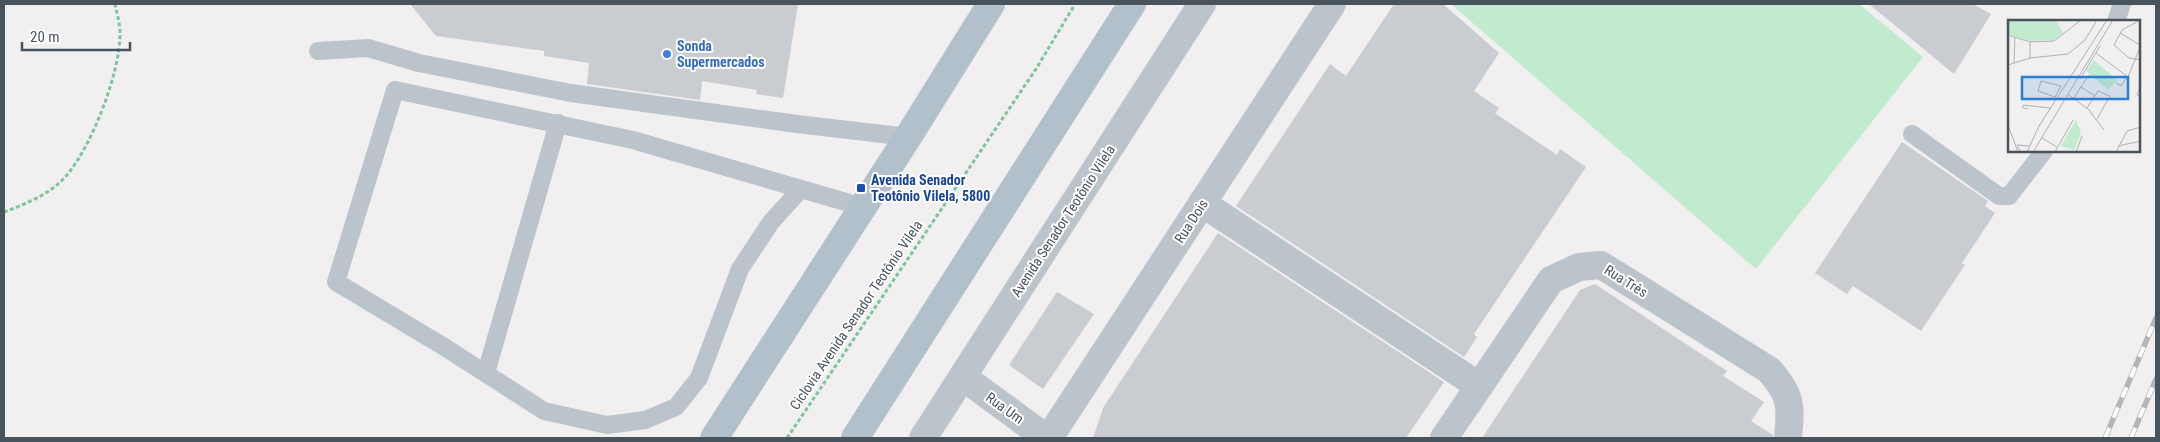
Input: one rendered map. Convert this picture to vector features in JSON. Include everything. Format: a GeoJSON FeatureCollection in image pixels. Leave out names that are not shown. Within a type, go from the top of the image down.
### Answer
{"type":"FeatureCollection","features":[{"type":"Feature","properties":{"kind":"main road"},"geometry":{"type":"LineString","coordinates":[[714,438],[908,137],[991,4]]}},
{"type":"Feature","properties":{"kind":"main road"},"geometry":{"type":"LineString","coordinates":[[855,438],[1132,4]]}},
{"type":"Feature","properties":{"kind":"street","name":"Avenida Senador Teotônio Vilela"},"geometry":{"type":"LineString","coordinates":[[923,438],[1202,4]]}},
{"type":"Feature","properties":{"kind":"street","name":"Rua Dois"},"geometry":{"type":"LineString","coordinates":[[1047,438],[1332,4]]}},
{"type":"Feature","properties":{"kind":"street"},"geometry":{"type":"LineString","coordinates":[[1202,203],[1479,386]]}},
{"type":"Feature","properties":{"kind":"street","name":"Rua Três"},"geometry":{"type":"LineString","coordinates":[[1444,438],[1552,280],[1579,267],[1601,265],[1769,370],[1782,385],[1791,407],[1788,438]]}},
{"type":"Feature","properties":{"kind":"street","name":"Rua Um"},"geometry":{"type":"LineString","coordinates":[[963,378],[1047,438]]}},
{"type":"Feature","properties":{"kind":"lane"},"geometry":{"type":"LineString","coordinates":[[2116,20],[2122,4]]}},
{"type":"Feature","properties":{"kind":"lane"},"geometry":{"type":"LineString","coordinates":[[318,51],[368,48],[419,63],[572,93],[797,124],[908,137]]}},
{"type":"Feature","properties":{"kind":"lane"},"geometry":{"type":"LineString","coordinates":[[801,189],[771,222],[740,269],[699,378],[676,407],[645,420],[607,426],[544,411],[486,373],[336,282],[395,90],[633,140],[863,207]]}},
{"type":"Feature","properties":{"kind":"lane"},"geometry":{"type":"LineString","coordinates":[[486,373],[558,123]]}},
{"type":"Feature","properties":{"kind":"lane"},"geometry":{"type":"LineString","coordinates":[[1912,134],[2000,196],[2009,196],[2043,152]]}},
{"type":"Feature","properties":{"kind":"path"},"geometry":{"type":"LineString","coordinates":[[4,212],[37,198],[53,187],[66,176],[85,145],[98,120],[119,49],[119,22],[115,4]]}},
{"type":"Feature","properties":{"kind":"path","name":"Ciclovia Avenida Senador Teotônio Vilela"},"geometry":{"type":"LineString","coordinates":[[787,438],[1036,69],[1075,4]]}},
{"type":"Feature","properties":{"kind":"green space"},"geometry":{"type":"Polygon","coordinates":[[[1451,4],[1859,4],[1923,57],[1756,269],[1451,4]]]}},
{"type":"Feature","properties":{"kind":"building","name":"Sonda Supermercados"},"geometry":{"type":"Polygon","coordinates":[[[410,4],[798,4],[783,98],[756,94],[757,90],[702,81],[700,100],[587,84],[589,63],[544,56],[544,51],[436,36],[410,4]]]}},
{"type":"Feature","properties":{"kind":"building"},"geometry":{"type":"Polygon","coordinates":[[[1394,4],[1443,4],[1499,53],[1474,91],[1499,108],[1495,113],[1557,155],[1560,149],[1586,167],[1474,334],[1477,337],[1464,357],[1236,206],[1330,64],[1346,76],[1394,4]]]}},
{"type":"Feature","properties":{"kind":"building"},"geometry":{"type":"Polygon","coordinates":[[[1869,4],[1973,4],[1991,14],[1954,74],[1869,4]]]}},
{"type":"Feature","properties":{"kind":"building"},"geometry":{"type":"Polygon","coordinates":[[[1902,142],[1988,201],[1985,206],[1995,213],[1962,263],[1965,265],[1921,331],[1853,286],[1847,294],[1815,273],[1902,142]]]}},
{"type":"Feature","properties":{"kind":"building"},"geometry":{"type":"Polygon","coordinates":[[[1218,233],[1444,382],[1406,438],[1093,438],[1103,408],[1218,233]]]}},
{"type":"Feature","properties":{"kind":"building"},"geometry":{"type":"Polygon","coordinates":[[[1595,284],[1727,371],[1723,376],[1764,402],[1751,421],[1773,435],[1773,438],[1482,438],[1580,290],[1595,284]]]}},
{"type":"Feature","properties":{"kind":"building"},"geometry":{"type":"Polygon","coordinates":[[[1057,292],[1094,314],[1043,389],[1009,365],[1057,292]]]}},
{"type":"Feature","properties":{"kind":"railway"},"geometry":{"type":"LineString","coordinates":[[2105,438],[2156,318]]}},
{"type":"Feature","properties":{"kind":"railway"},"geometry":{"type":"LineString","coordinates":[[2131,438],[2156,379]]}},
{"type":"Feature","properties":{"kind":"place","name":"Sonda Supermercados"},"geometry":{"type":"Point","coordinates":[667,54]}},
{"type":"Feature","properties":{"kind":"place","name":"Avenida Senador Teotônio Vilela, 5800"},"geometry":{"type":"Point","coordinates":[861,188]}}]}
